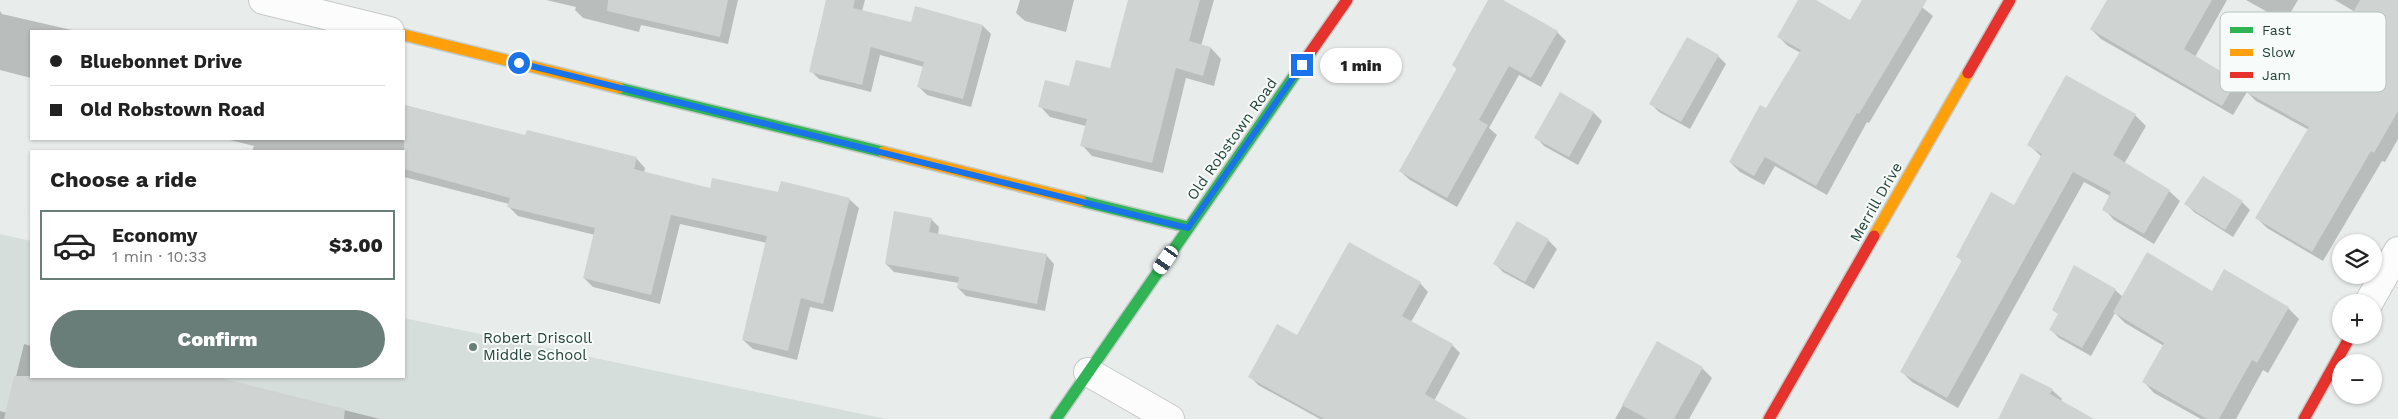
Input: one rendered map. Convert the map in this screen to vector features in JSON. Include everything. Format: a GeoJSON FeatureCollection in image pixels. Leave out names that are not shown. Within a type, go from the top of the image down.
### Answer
{"type":"FeatureCollection","features":[{"type":"Feature","properties":{"kind":"street"},"geometry":{"type":"LineString","coordinates":[[263,0],[386,30]]}},
{"type":"Feature","properties":{"kind":"street","name":"Old Robstown Road"},"geometry":{"type":"LineString","coordinates":[[1056,419],[1347,0]]}},
{"type":"Feature","properties":{"kind":"street","name":"Merrill Drive"},"geometry":{"type":"LineString","coordinates":[[1769,419],[2010,0]]}},
{"type":"Feature","properties":{"kind":"street"},"geometry":{"type":"LineString","coordinates":[[405,34],[1188,228]]}},
{"type":"Feature","properties":{"kind":"street"},"geometry":{"type":"LineString","coordinates":[[2374,294],[2398,251]]}},
{"type":"Feature","properties":{"kind":"street"},"geometry":{"type":"LineString","coordinates":[[2304,419],[2346,344]]}},
{"type":"Feature","properties":{"kind":"street"},"geometry":{"type":"LineString","coordinates":[[1088,372],[1170,419]]}},
{"type":"Feature","properties":{"kind":"shaded area","name":"Robert Driscoll Middle School"},"geometry":{"type":"Polygon","coordinates":[[[0,234],[30,241],[30,378],[405,378],[405,318],[886,419],[0,419],[0,234]]]}},
{"type":"Feature","properties":{"kind":"building"},"geometry":{"type":"Polygon","coordinates":[[[608,0],[728,0],[720,37],[607,11],[608,0]]]}},
{"type":"Feature","properties":{"kind":"building"},"geometry":{"type":"Polygon","coordinates":[[[826,0],[855,0],[853,8],[911,22],[915,6],[983,25],[963,99],[917,87],[924,62],[871,47],[862,85],[809,72],[826,0]]]}},
{"type":"Feature","properties":{"kind":"building"},"geometry":{"type":"Polygon","coordinates":[[[1128,0],[1200,0],[1189,41],[1211,47],[1203,76],[1176,68],[1152,163],[1080,146],[1087,119],[1038,107],[1045,80],[1069,86],[1076,60],[1110,68],[1128,0]]]}},
{"type":"Feature","properties":{"kind":"building"},"geometry":{"type":"Polygon","coordinates":[[[1488,0],[1503,0],[1558,31],[1531,78],[1509,66],[1479,120],[1488,125],[1447,198],[1399,171],[1457,68],[1452,65],[1488,0]]]}},
{"type":"Feature","properties":{"kind":"building"},"geometry":{"type":"Polygon","coordinates":[[[1798,0],[1816,0],[1850,20],[1862,0],[1927,0],[1859,114],[1857,113],[1816,186],[1765,157],[1754,176],[1729,162],[1760,105],[1766,108],[1801,50],[1777,37],[1798,0]]]}},
{"type":"Feature","properties":{"kind":"building"},"geometry":{"type":"Polygon","coordinates":[[[2107,0],[2212,0],[2184,49],[2220,71],[2220,92],[2230,92],[2222,106],[2090,29],[2107,0]]]}},
{"type":"Feature","properties":{"kind":"building"},"geometry":{"type":"Polygon","coordinates":[[[2360,0],[2398,0],[2398,111],[2374,153],[2371,151],[2312,252],[2255,218],[2309,127],[2246,92],[2386,92],[2386,12],[2353,12],[2360,0]]]}},
{"type":"Feature","properties":{"kind":"building"},"geometry":{"type":"Polygon","coordinates":[[[1687,37],[1719,55],[1681,122],[1649,104],[1687,37]]]}},
{"type":"Feature","properties":{"kind":"building"},"geometry":{"type":"Polygon","coordinates":[[[2066,75],[2136,114],[2113,155],[2170,190],[2144,234],[2102,210],[2111,192],[2073,172],[1947,398],[1900,372],[1962,260],[1956,257],[1991,192],[2014,205],[2042,154],[2027,145],[2066,75]]]}},
{"type":"Feature","properties":{"kind":"building"},"geometry":{"type":"Polygon","coordinates":[[[1560,92],[1594,112],[1569,157],[1534,138],[1560,92]]]}},
{"type":"Feature","properties":{"kind":"building"},"geometry":{"type":"Polygon","coordinates":[[[405,105],[525,135],[527,130],[637,157],[634,169],[710,188],[712,178],[778,192],[781,181],[850,198],[823,304],[801,298],[788,351],[742,340],[767,236],[671,215],[651,295],[583,278],[595,228],[507,207],[510,198],[405,169],[405,105]]]}},
{"type":"Feature","properties":{"kind":"building"},"geometry":{"type":"Polygon","coordinates":[[[2203,176],[2243,201],[2225,230],[2184,204],[2203,176]]]}},
{"type":"Feature","properties":{"kind":"building"},"geometry":{"type":"Polygon","coordinates":[[[894,211],[932,218],[929,232],[1047,254],[1037,304],[957,288],[959,277],[885,264],[894,211]]]}},
{"type":"Feature","properties":{"kind":"building"},"geometry":{"type":"Polygon","coordinates":[[[1517,221],[1549,239],[1525,282],[1493,264],[1517,221]]]}},
{"type":"Feature","properties":{"kind":"building"},"geometry":{"type":"Polygon","coordinates":[[[1349,242],[1421,282],[1402,316],[1453,344],[1425,394],[1468,419],[1324,419],[1248,377],[1277,324],[1297,335],[1349,242]]]}},
{"type":"Feature","properties":{"kind":"building"},"geometry":{"type":"Polygon","coordinates":[[[2147,252],[2212,291],[2224,269],[2289,307],[2257,363],[2252,360],[2219,419],[2207,419],[2142,382],[2164,343],[2113,312],[2147,252]]]}},
{"type":"Feature","properties":{"kind":"building"},"geometry":{"type":"Polygon","coordinates":[[[2074,265],[2116,289],[2082,348],[2049,330],[2058,314],[2052,310],[2074,265]]]}},
{"type":"Feature","properties":{"kind":"building"},"geometry":{"type":"Polygon","coordinates":[[[1657,341],[1703,367],[1674,419],[1647,419],[1622,405],[1657,341]]]}},
{"type":"Feature","properties":{"kind":"building"},"geometry":{"type":"Polygon","coordinates":[[[2021,373],[2053,389],[2050,394],[2094,419],[1998,419],[2021,373]]]}},
{"type":"Feature","properties":{"kind":"building"},"geometry":{"type":"Polygon","coordinates":[[[14,376],[30,376],[30,378],[221,378],[345,409],[344,419],[4,419],[14,376]]]}},
{"type":"Feature","properties":{"kind":"traffic: fast"},"geometry":{"type":"LineString","coordinates":[[1056,419],[1296,73]]}},
{"type":"Feature","properties":{"kind":"traffic: fast"},"geometry":{"type":"LineString","coordinates":[[619,88],[883,152]]}},
{"type":"Feature","properties":{"kind":"traffic: fast"},"geometry":{"type":"LineString","coordinates":[[1081,201],[1188,227]]}},
{"type":"Feature","properties":{"kind":"traffic: slow"},"geometry":{"type":"LineString","coordinates":[[405,35],[619,88]]}},
{"type":"Feature","properties":{"kind":"traffic: slow"},"geometry":{"type":"LineString","coordinates":[[1874,236],[1968,73]]}},
{"type":"Feature","properties":{"kind":"traffic: slow"},"geometry":{"type":"LineString","coordinates":[[883,152],[1081,201]]}},
{"type":"Feature","properties":{"kind":"traffic: jam"},"geometry":{"type":"LineString","coordinates":[[1296,73],[1347,0]]}},
{"type":"Feature","properties":{"kind":"traffic: jam"},"geometry":{"type":"LineString","coordinates":[[1968,73],[2010,0]]}},
{"type":"Feature","properties":{"kind":"traffic: jam"},"geometry":{"type":"LineString","coordinates":[[1769,419],[1874,236]]}},
{"type":"Feature","properties":{"kind":"traffic: jam"},"geometry":{"type":"LineString","coordinates":[[2304,419],[2346,344]]}},
{"type":"Feature","properties":{"kind":"place","name":"Robert Driscoll Middle School"},"geometry":{"type":"Point","coordinates":[473,347]}},
{"type":"Feature","properties":{"kind":"route"},"geometry":{"type":"LineString","coordinates":[[519,63],[1188,228],[1302,65]]}}]}
